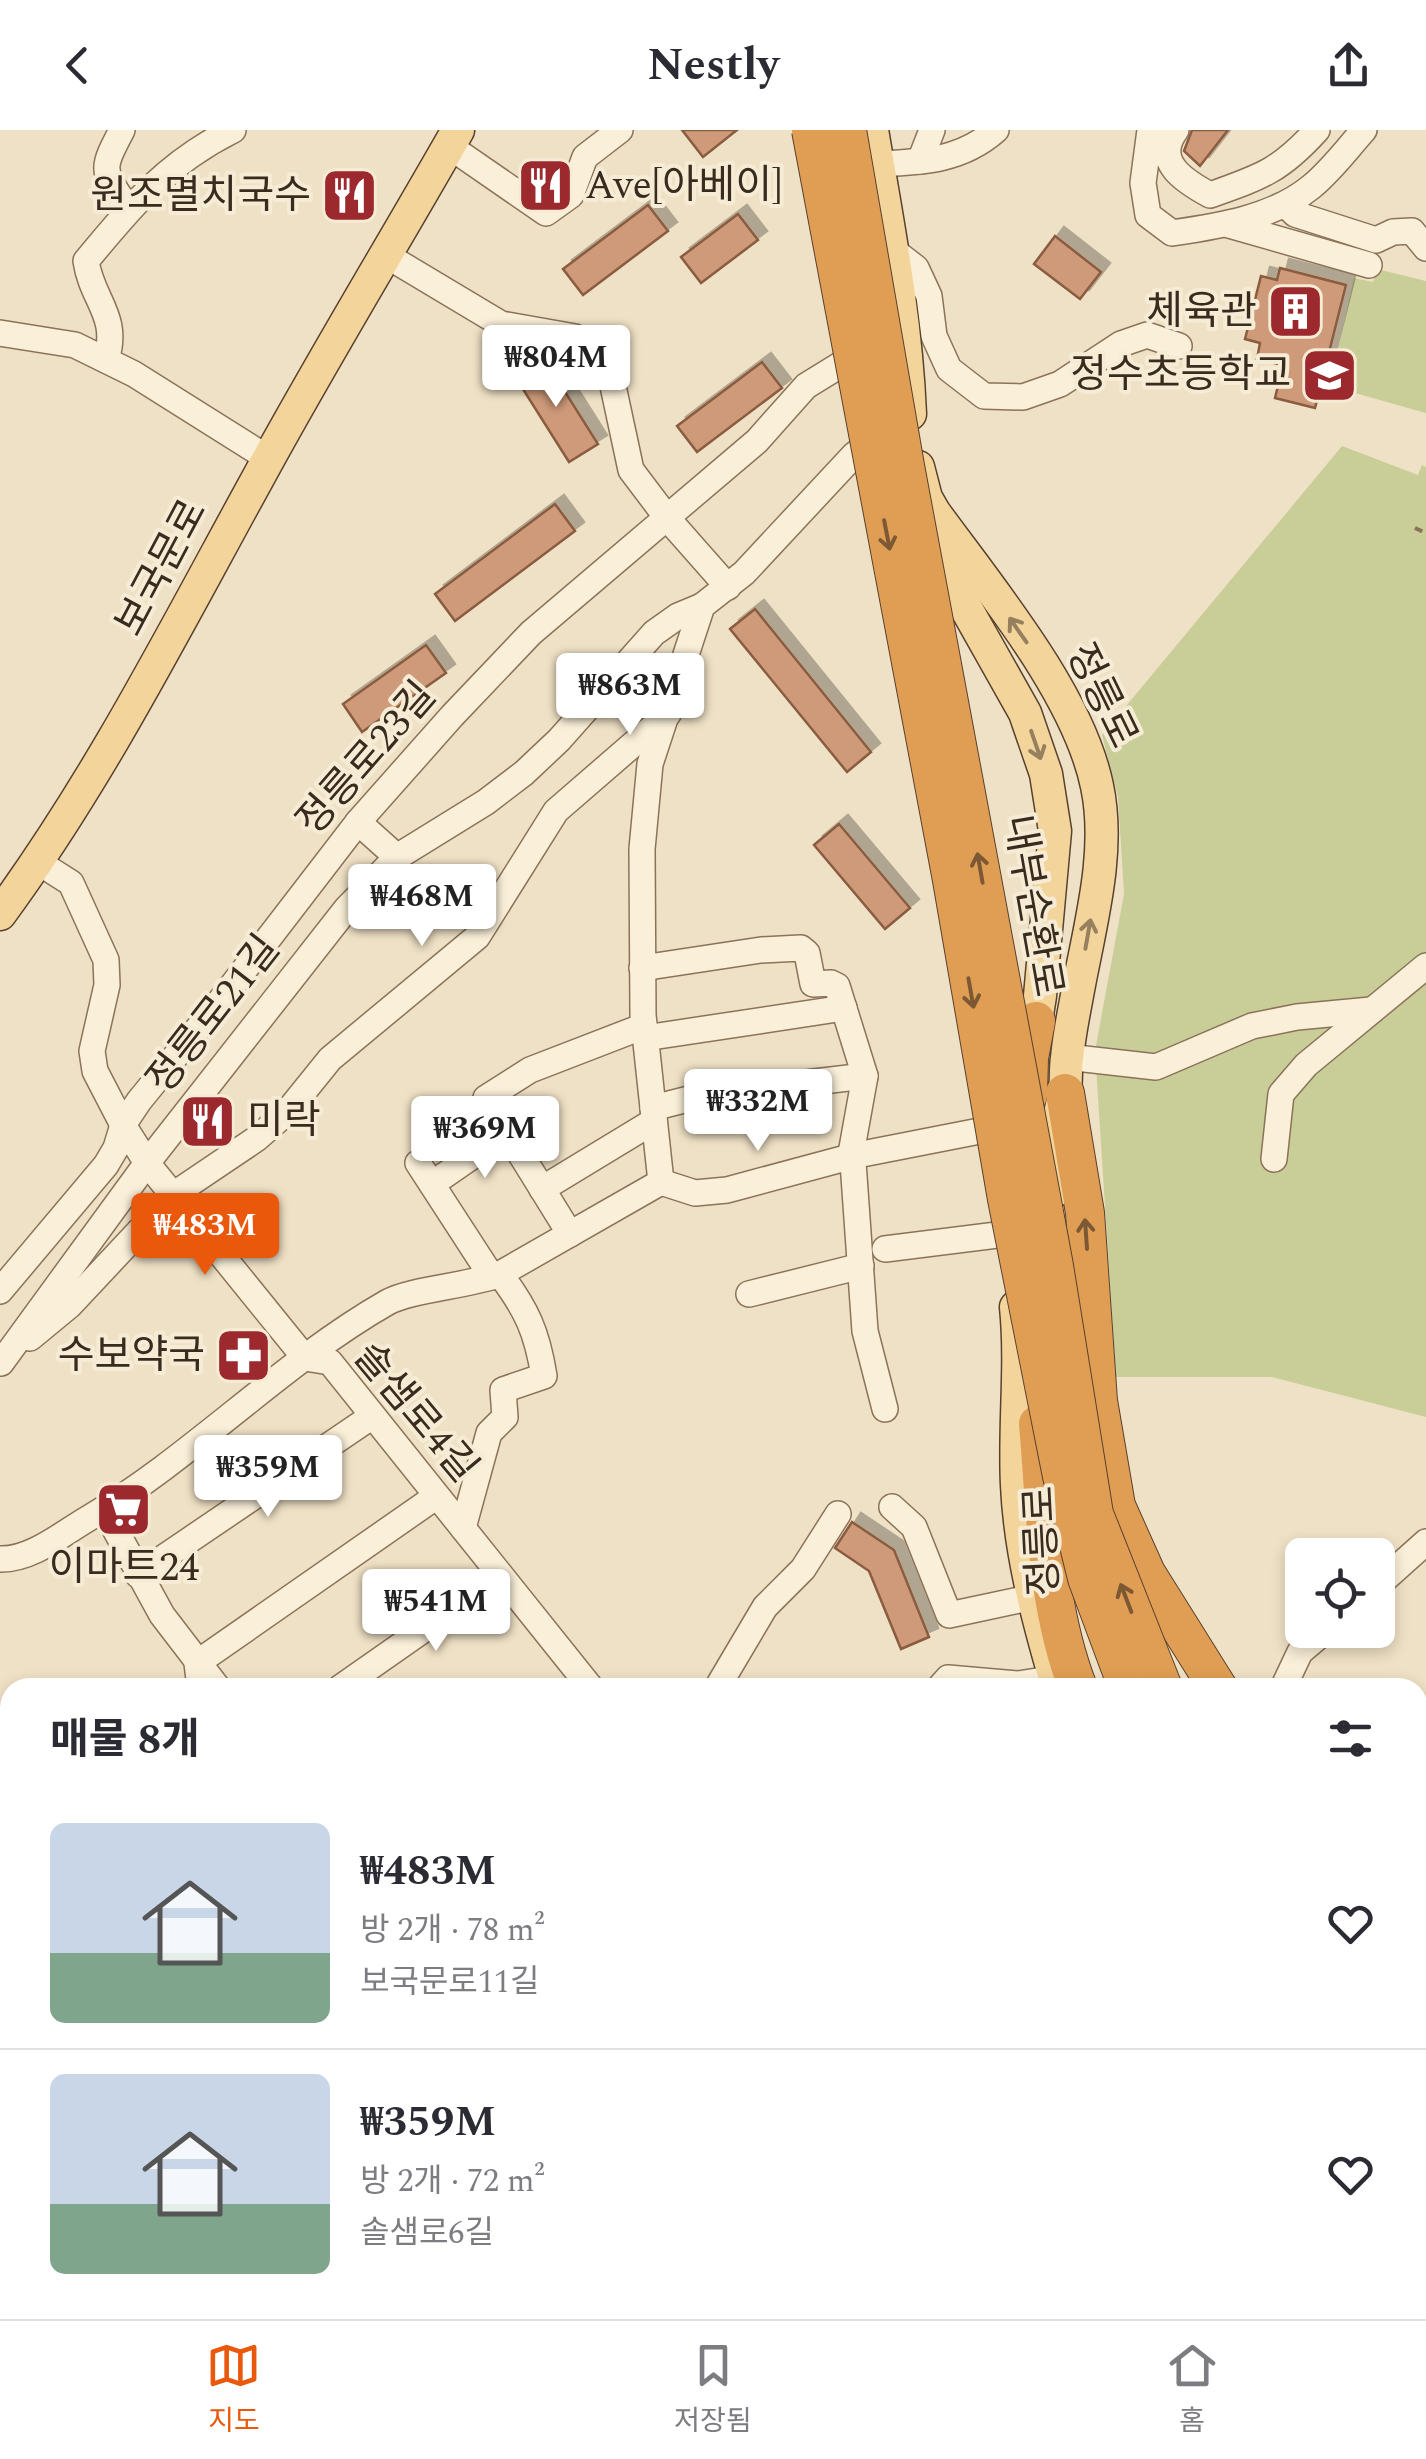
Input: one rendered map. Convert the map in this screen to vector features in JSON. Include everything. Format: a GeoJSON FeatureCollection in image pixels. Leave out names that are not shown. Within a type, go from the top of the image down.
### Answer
{"type":"FeatureCollection","features":[{"type":"Feature","properties":{"kind":"highway","name":"내부순환로"},"geometry":{"type":"LineString","coordinates":[[811,130],[1044,1384],[1086,1578],[1124,1678]]}},
{"type":"Feature","properties":{"kind":"highway","name":"내부순환로"},"geometry":{"type":"LineString","coordinates":[[847,130],[905,466],[1054,1266],[1094,1514],[1159,1678]]}},
{"type":"Feature","properties":{"kind":"highway"},"geometry":{"type":"LineString","coordinates":[[1036,1021],[1029,1058],[1025,1178],[1032,1361],[1050,1582],[1069,1663],[1065,1678]]}},
{"type":"Feature","properties":{"kind":"highway"},"geometry":{"type":"LineString","coordinates":[[1066,1075],[1085,1213],[1098,1401],[1116,1506],[1146,1573],[1212,1678]]}},
{"type":"Feature","properties":{"kind":"main road","name":"정릉로"},"geometry":{"type":"LineString","coordinates":[[826,130],[868,348],[896,428],[926,498],[1055,684],[1082,736],[1098,788],[1100,839],[1095,897],[1050,1160],[1084,1412],[1084,1592],[1106,1678]]}},
{"type":"Feature","properties":{"kind":"main road"},"geometry":{"type":"LineString","coordinates":[[862,130],[896,428]]}},
{"type":"Feature","properties":{"kind":"main road","name":"정릉로"},"geometry":{"type":"LineString","coordinates":[[872,130],[907,343],[896,428],[910,508],[1025,713],[1046,774],[1055,832],[1036,1021],[1001,1111]]}},
{"type":"Feature","properties":{"kind":"main road","name":"보국문로"},"geometry":{"type":"LineString","coordinates":[[0,914],[38,862],[147,685],[269,459],[453,138]]}},
{"type":"Feature","properties":{"kind":"main road","name":"정릉로"},"geometry":{"type":"LineString","coordinates":[[1046,929],[1004,1019],[1000,1043],[1001,1111],[1005,1234],[1018,1328],[1017,1482],[1023,1549],[1022,1600],[1061,1678]]}},
{"type":"Feature","properties":{"kind":"street"},"geometry":{"type":"LineString","coordinates":[[122,130],[104,166],[107,178],[128,208]]}},
{"type":"Feature","properties":{"kind":"street"},"geometry":{"type":"LineString","coordinates":[[106,360],[111,344],[110,318],[88,275],[86,261],[128,208],[164,173],[199,147],[233,130]]}},
{"type":"Feature","properties":{"kind":"street"},"geometry":{"type":"LineString","coordinates":[[453,138],[546,212],[571,195],[584,157],[620,130]]}},
{"type":"Feature","properties":{"kind":"street"},"geometry":{"type":"LineString","coordinates":[[920,161],[932,130]]}},
{"type":"Feature","properties":{"kind":"street"},"geometry":{"type":"LineString","coordinates":[[878,164],[949,158],[979,145],[996,130]]}},
{"type":"Feature","properties":{"kind":"street"},"geometry":{"type":"LineString","coordinates":[[1150,130],[1143,183],[1148,215],[1172,233],[1225,224],[1286,205],[1314,186],[1364,130]]}},
{"type":"Feature","properties":{"kind":"street"},"geometry":{"type":"LineString","coordinates":[[1176,130],[1171,137],[1170,163],[1182,180],[1210,195],[1290,160],[1317,130]]}},
{"type":"Feature","properties":{"kind":"street"},"geometry":{"type":"LineString","coordinates":[[1286,205],[1295,214],[1376,240],[1392,232],[1412,231],[1426,248]]}},
{"type":"Feature","properties":{"kind":"street"},"geometry":{"type":"LineString","coordinates":[[1225,224],[1368,265]]}},
{"type":"Feature","properties":{"kind":"street"},"geometry":{"type":"LineString","coordinates":[[894,251],[916,268],[929,296],[934,336],[949,369],[984,396],[1023,397],[1060,384],[1120,344],[1147,334],[1179,346]]}},
{"type":"Feature","properties":{"kind":"street"},"geometry":{"type":"LineString","coordinates":[[384,254],[501,324],[575,337],[607,358],[631,470],[728,587]]}},
{"type":"Feature","properties":{"kind":"street"},"geometry":{"type":"LineString","coordinates":[[0,334],[75,345],[269,459]]}},
{"type":"Feature","properties":{"kind":"street","name":"정릉로23길"},"geometry":{"type":"LineString","coordinates":[[0,1291],[106,1165],[123,1124],[358,822],[531,633],[758,440],[806,386],[868,348]]}},
{"type":"Feature","properties":{"kind":"street","name":"정릉로21길"},"geometry":{"type":"LineString","coordinates":[[0,1364],[148,1163],[322,938],[398,856],[486,802],[524,773],[559,740],[654,634],[728,587],[854,455],[896,428]]}},
{"type":"Feature","properties":{"kind":"street"},"geometry":{"type":"LineString","coordinates":[[661,1182],[645,1032],[642,849],[650,764],[702,606]]}},
{"type":"Feature","properties":{"kind":"street"},"geometry":{"type":"LineString","coordinates":[[0,1364],[70,1304],[173,1194],[256,1139],[288,1111],[330,1059],[477,937],[556,811],[668,714]]}},
{"type":"Feature","properties":{"kind":"street"},"geometry":{"type":"LineString","coordinates":[[358,822],[398,856]]}},
{"type":"Feature","properties":{"kind":"street"},"geometry":{"type":"LineString","coordinates":[[38,862],[72,884],[106,960],[107,984],[92,1051],[95,1071],[123,1124],[148,1163],[304,1358]]}},
{"type":"Feature","properties":{"kind":"street"},"geometry":{"type":"LineString","coordinates":[[642,968],[761,950],[801,948],[807,953],[813,984],[834,984],[864,1076],[855,1156],[865,1331],[885,1409]]}},
{"type":"Feature","properties":{"kind":"street"},"geometry":{"type":"LineString","coordinates":[[1274,1159],[1282,1094],[1306,1065],[1426,966]]}},
{"type":"Feature","properties":{"kind":"street"},"geometry":{"type":"LineString","coordinates":[[570,1234],[486,1098],[530,1070],[645,1032],[844,1008]]}},
{"type":"Feature","properties":{"kind":"street"},"geometry":{"type":"LineString","coordinates":[[1066,1075],[1156,1066],[1252,1026],[1371,1010]]}},
{"type":"Feature","properties":{"kind":"street"},"geometry":{"type":"LineString","coordinates":[[542,1189],[654,1114],[712,1094],[864,1076]]}},
{"type":"Feature","properties":{"kind":"street"},"geometry":{"type":"LineString","coordinates":[[0,1559],[17,1560],[104,1509],[304,1358],[392,1300],[496,1276],[661,1182],[695,1193],[727,1190],[904,1146],[1001,1111]]}},
{"type":"Feature","properties":{"kind":"street"},"geometry":{"type":"LineString","coordinates":[[496,1276],[425,1173],[507,1132]]}},
{"type":"Feature","properties":{"kind":"street"},"geometry":{"type":"LineString","coordinates":[[885,1249],[1005,1234]]}},
{"type":"Feature","properties":{"kind":"street"},"geometry":{"type":"LineString","coordinates":[[749,1294],[861,1266]]}},
{"type":"Feature","properties":{"kind":"street","name":"솔샘로4길"},"geometry":{"type":"LineString","coordinates":[[463,1528],[489,1432],[504,1417],[503,1390],[544,1376],[536,1332],[520,1300],[496,1276]]}},
{"type":"Feature","properties":{"kind":"street","name":"솔샘로4길"},"geometry":{"type":"LineString","coordinates":[[304,1358],[330,1362],[463,1528],[574,1678]]}},
{"type":"Feature","properties":{"kind":"street"},"geometry":{"type":"LineString","coordinates":[[138,1575],[368,1419]]}},
{"type":"Feature","properties":{"kind":"street"},"geometry":{"type":"LineString","coordinates":[[104,1509],[138,1575],[199,1675],[431,1500]]}},
{"type":"Feature","properties":{"kind":"street","name":"정릉로"},"geometry":{"type":"LineString","coordinates":[[892,1506],[914,1527],[948,1615],[1022,1600]]}},
{"type":"Feature","properties":{"kind":"street"},"geometry":{"type":"LineString","coordinates":[[723,1678],[765,1607],[803,1568],[838,1514]]}},
{"type":"Feature","properties":{"kind":"street"},"geometry":{"type":"LineString","coordinates":[[1395,1570],[1426,1542]]}},
{"type":"Feature","properties":{"kind":"street"},"geometry":{"type":"LineString","coordinates":[[354,1678],[500,1576]]}},
{"type":"Feature","properties":{"kind":"street"},"geometry":{"type":"LineString","coordinates":[[1288,1678],[1305,1648]]}},
{"type":"Feature","properties":{"kind":"path"},"geometry":{"type":"LineString","coordinates":[[1416,528],[1426,534]]}},
{"type":"Feature","properties":{"kind":"green space"},"geometry":{"type":"Polygon","coordinates":[[[1377,269],[1426,281],[1426,413],[1330,386],[1354,278],[1373,282],[1377,269]]]}},
{"type":"Feature","properties":{"kind":"green space"},"geometry":{"type":"Polygon","coordinates":[[[1342,446],[1418,475],[1422,465],[1426,467],[1426,1417],[1272,1377],[1116,1377],[1095,1051],[1124,894],[1118,797],[1102,735],[1342,446]]]}},
{"type":"Feature","properties":{"kind":"building"},"geometry":{"type":"Polygon","coordinates":[[[682,130],[737,130],[703,157],[682,130]]]}},
{"type":"Feature","properties":{"kind":"building"},"geometry":{"type":"Polygon","coordinates":[[[1192,130],[1228,130],[1200,166],[1184,151],[1192,130]]]}},
{"type":"Feature","properties":{"kind":"building"},"geometry":{"type":"Polygon","coordinates":[[[648,205],[668,231],[583,295],[563,269],[648,205]]]}},
{"type":"Feature","properties":{"kind":"building"},"geometry":{"type":"Polygon","coordinates":[[[738,214],[758,240],[701,283],[681,257],[738,214]]]}},
{"type":"Feature","properties":{"kind":"building"},"geometry":{"type":"Polygon","coordinates":[[[1055,236],[1101,272],[1080,299],[1034,264],[1055,236]]]}},
{"type":"Feature","properties":{"kind":"building","name":"체육관"},"geometry":{"type":"Polygon","coordinates":[[[1280,268],[1346,285],[1315,408],[1275,398],[1283,365],[1257,359],[1260,343],[1245,339],[1261,276],[1277,280],[1280,268]]]}},
{"type":"Feature","properties":{"kind":"building"},"geometry":{"type":"Polygon","coordinates":[[[543,357],[598,444],[569,462],[514,375],[543,357]]]}},
{"type":"Feature","properties":{"kind":"building"},"geometry":{"type":"Polygon","coordinates":[[[762,362],[782,388],[697,452],[677,426],[762,362]]]}},
{"type":"Feature","properties":{"kind":"building"},"geometry":{"type":"Polygon","coordinates":[[[555,504],[575,531],[455,621],[435,594],[555,504]]]}},
{"type":"Feature","properties":{"kind":"building"},"geometry":{"type":"Polygon","coordinates":[[[755,609],[871,752],[847,772],[730,629],[755,609]]]}},
{"type":"Feature","properties":{"kind":"building"},"geometry":{"type":"Polygon","coordinates":[[[426,645],[446,673],[362,732],[343,704],[426,645]]]}},
{"type":"Feature","properties":{"kind":"building"},"geometry":{"type":"Polygon","coordinates":[[[839,824],[910,908],[885,929],[814,845],[839,824]]]}},
{"type":"Feature","properties":{"kind":"building"},"geometry":{"type":"Polygon","coordinates":[[[852,1522],[894,1550],[929,1637],[901,1649],[869,1571],[835,1548],[852,1522]]]}},
{"type":"Feature","properties":{"kind":"place","name":"Ave[아베이]"},"geometry":{"type":"Point","coordinates":[546,186]}},
{"type":"Feature","properties":{"kind":"place","name":"원조멸치국수"},"geometry":{"type":"Point","coordinates":[350,196]}},
{"type":"Feature","properties":{"kind":"place","name":"체육관"},"geometry":{"type":"Point","coordinates":[1296,312]}},
{"type":"Feature","properties":{"kind":"place","name":"정수초등학교"},"geometry":{"type":"Point","coordinates":[1330,375]}},
{"type":"Feature","properties":{"kind":"place","name":"미락"},"geometry":{"type":"Point","coordinates":[208,1121]}},
{"type":"Feature","properties":{"kind":"place","name":"수보약국"},"geometry":{"type":"Point","coordinates":[244,1356]}},
{"type":"Feature","properties":{"kind":"place","name":"이마트24"},"geometry":{"type":"Point","coordinates":[124,1509]}}]}
